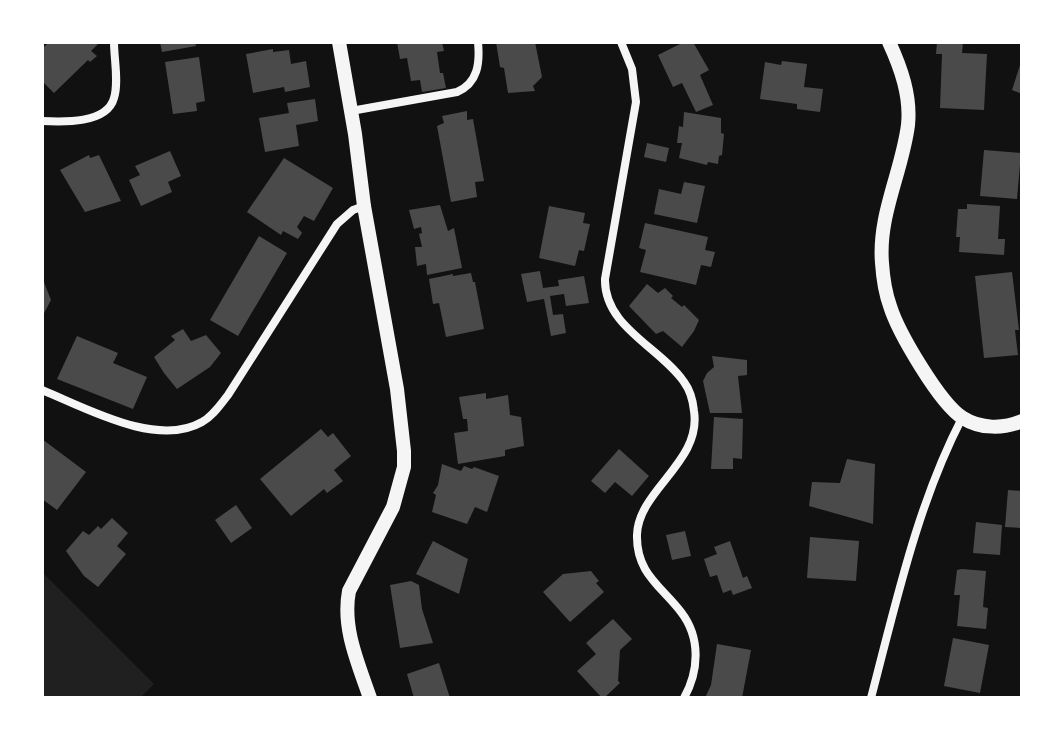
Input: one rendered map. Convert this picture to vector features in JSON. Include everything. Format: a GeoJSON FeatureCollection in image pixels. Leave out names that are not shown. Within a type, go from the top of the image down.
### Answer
{"type":"FeatureCollection","features":[{"type":"Feature","properties":{"kind":"street"},"geometry":{"type":"LineString","coordinates":[[42,121],[63,122],[95,117],[108,110],[115,96],[114,42]]}},
{"type":"Feature","properties":{"kind":"street"},"geometry":{"type":"LineString","coordinates":[[339,42],[397,389],[404,451],[404,467],[393,507],[349,591],[347,603],[350,636],[370,698]]}},
{"type":"Feature","properties":{"kind":"street"},"geometry":{"type":"LineString","coordinates":[[351,111],[466,88],[477,72],[478,42]]}},
{"type":"Feature","properties":{"kind":"street"},"geometry":{"type":"LineString","coordinates":[[621,42],[632,69],[636,102],[605,291],[608,302],[624,324],[685,383],[694,407],[691,442],[643,513],[637,533],[640,558],[647,574],[687,620],[694,640],[697,663],[684,698]]}},
{"type":"Feature","properties":{"kind":"street"},"geometry":{"type":"LineString","coordinates":[[889,42],[904,80],[908,108],[904,144],[884,223],[882,262],[890,308],[940,395],[962,418],[989,427],[1022,421]]}},
{"type":"Feature","properties":{"kind":"street"},"geometry":{"type":"LineString","coordinates":[[42,390],[133,426],[158,431],[190,427],[204,421],[228,395],[337,224],[353,210],[364,206]]}},
{"type":"Feature","properties":{"kind":"street"},"geometry":{"type":"LineString","coordinates":[[871,698],[908,559],[936,475],[962,418]]}},
{"type":"Feature","properties":{"kind":"shaded area"},"geometry":{"type":"Polygon","coordinates":[[[42,572],[154,684],[140,698],[42,698],[42,572]]]}},
{"type":"Feature","properties":{"kind":"building"},"geometry":{"type":"Polygon","coordinates":[[[49,42],[100,42],[91,51],[97,56],[90,62],[88,60],[54,93],[42,81],[42,49],[49,42]]]}},
{"type":"Feature","properties":{"kind":"building"},"geometry":{"type":"Polygon","coordinates":[[[160,42],[195,42],[196,46],[162,52],[160,42]]]}},
{"type":"Feature","properties":{"kind":"building"},"geometry":{"type":"Polygon","coordinates":[[[397,42],[442,42],[444,51],[437,52],[446,88],[422,92],[420,80],[411,81],[407,58],[400,59],[397,42]]]}},
{"type":"Feature","properties":{"kind":"building"},"geometry":{"type":"Polygon","coordinates":[[[496,42],[535,42],[542,77],[533,86],[535,91],[508,93],[496,42]]]}},
{"type":"Feature","properties":{"kind":"building"},"geometry":{"type":"Polygon","coordinates":[[[684,42],[693,42],[709,70],[700,75],[713,105],[696,112],[682,83],[673,87],[658,55],[684,42]]]}},
{"type":"Feature","properties":{"kind":"building"},"geometry":{"type":"Polygon","coordinates":[[[937,42],[963,42],[962,53],[987,54],[984,110],[940,108],[942,54],[936,54],[937,42]]]}},
{"type":"Feature","properties":{"kind":"building"},"geometry":{"type":"Polygon","coordinates":[[[273,49],[273,52],[289,50],[291,64],[306,61],[310,87],[285,92],[284,87],[253,93],[246,54],[273,49]]]}},
{"type":"Feature","properties":{"kind":"building"},"geometry":{"type":"Polygon","coordinates":[[[199,57],[205,101],[196,103],[197,111],[173,114],[165,62],[199,57]]]}},
{"type":"Feature","properties":{"kind":"building"},"geometry":{"type":"Polygon","coordinates":[[[782,61],[807,64],[804,87],[823,89],[820,112],[797,109],[797,104],[760,99],[765,62],[781,65],[782,61]]]}},
{"type":"Feature","properties":{"kind":"building"},"geometry":{"type":"Polygon","coordinates":[[[1022,62],[1022,94],[1012,90],[1022,62]]]}},
{"type":"Feature","properties":{"kind":"building"},"geometry":{"type":"Polygon","coordinates":[[[315,99],[318,121],[296,125],[299,146],[265,152],[259,118],[289,113],[287,103],[315,99]]]}},
{"type":"Feature","properties":{"kind":"building"},"geometry":{"type":"Polygon","coordinates":[[[467,111],[467,120],[473,119],[484,181],[475,182],[477,197],[451,202],[437,126],[444,123],[442,116],[467,111]]]}},
{"type":"Feature","properties":{"kind":"building"},"geometry":{"type":"Polygon","coordinates":[[[684,112],[721,118],[721,133],[724,134],[718,164],[708,162],[707,165],[679,158],[682,143],[677,143],[684,112]]]}},
{"type":"Feature","properties":{"kind":"building"},"geometry":{"type":"Polygon","coordinates":[[[647,143],[669,148],[666,162],[644,157],[647,143]]]}},
{"type":"Feature","properties":{"kind":"building"},"geometry":{"type":"Polygon","coordinates":[[[984,150],[1021,153],[1017,199],[980,196],[984,150]]]}},
{"type":"Feature","properties":{"kind":"building"},"geometry":{"type":"Polygon","coordinates":[[[170,151],[181,176],[168,182],[172,192],[141,206],[129,180],[140,175],[135,166],[170,151]]]}},
{"type":"Feature","properties":{"kind":"building"},"geometry":{"type":"Polygon","coordinates":[[[89,155],[90,158],[99,155],[121,201],[85,212],[60,170],[89,155]]]}},
{"type":"Feature","properties":{"kind":"building"},"geometry":{"type":"Polygon","coordinates":[[[284,158],[333,188],[314,221],[304,216],[297,227],[302,233],[298,239],[283,231],[281,235],[247,212],[284,158]]]}},
{"type":"Feature","properties":{"kind":"building"},"geometry":{"type":"Polygon","coordinates":[[[684,182],[705,186],[697,223],[654,214],[659,189],[681,194],[684,182]]]}},
{"type":"Feature","properties":{"kind":"building"},"geometry":{"type":"Polygon","coordinates":[[[967,204],[1000,206],[998,239],[1005,239],[1004,255],[959,252],[960,237],[956,237],[958,209],[967,209],[967,204]]]}},
{"type":"Feature","properties":{"kind":"building"},"geometry":{"type":"Polygon","coordinates":[[[440,205],[448,231],[454,228],[462,268],[427,275],[426,264],[417,266],[415,247],[422,247],[419,234],[422,233],[421,227],[414,229],[409,210],[440,205]]]}},
{"type":"Feature","properties":{"kind":"building"},"geometry":{"type":"Polygon","coordinates":[[[549,206],[585,213],[583,223],[590,224],[584,251],[579,250],[575,266],[539,258],[549,206]]]}},
{"type":"Feature","properties":{"kind":"building"},"geometry":{"type":"Polygon","coordinates":[[[645,223],[708,237],[705,250],[715,252],[711,267],[701,265],[696,285],[640,272],[646,250],[639,248],[645,223]]]}},
{"type":"Feature","properties":{"kind":"building"},"geometry":{"type":"Polygon","coordinates":[[[259,236],[287,253],[238,336],[210,320],[259,236]]]}},
{"type":"Feature","properties":{"kind":"building"},"geometry":{"type":"Polygon","coordinates":[[[540,271],[543,288],[559,286],[558,280],[584,276],[589,303],[566,306],[564,294],[550,296],[553,315],[563,314],[566,333],[551,336],[544,299],[527,302],[521,274],[540,271]]]}},
{"type":"Feature","properties":{"kind":"building"},"geometry":{"type":"Polygon","coordinates":[[[1012,272],[1019,330],[1015,330],[1018,355],[984,358],[975,276],[1012,272]]]}},
{"type":"Feature","properties":{"kind":"building"},"geometry":{"type":"Polygon","coordinates":[[[471,273],[484,329],[446,337],[439,303],[433,304],[429,279],[471,273]]]}},
{"type":"Feature","properties":{"kind":"building"},"geometry":{"type":"Polygon","coordinates":[[[42,277],[51,300],[42,317],[42,277]]]}},
{"type":"Feature","properties":{"kind":"building"},"geometry":{"type":"Polygon","coordinates":[[[647,284],[658,293],[665,288],[673,296],[671,298],[682,307],[684,305],[699,320],[682,347],[663,331],[656,334],[629,306],[647,284]]]}},
{"type":"Feature","properties":{"kind":"building"},"geometry":{"type":"Polygon","coordinates":[[[183,329],[191,341],[206,335],[221,353],[210,367],[177,389],[154,357],[175,340],[171,336],[183,329]]]}},
{"type":"Feature","properties":{"kind":"building"},"geometry":{"type":"Polygon","coordinates":[[[77,336],[118,353],[113,363],[147,377],[133,409],[57,379],[77,336]]]}},
{"type":"Feature","properties":{"kind":"building"},"geometry":{"type":"Polygon","coordinates":[[[712,356],[747,360],[747,375],[738,376],[742,413],[710,413],[703,381],[714,367],[712,356]]]}},
{"type":"Feature","properties":{"kind":"building"},"geometry":{"type":"Polygon","coordinates":[[[486,393],[486,399],[508,395],[510,415],[521,417],[524,446],[505,450],[505,456],[458,464],[454,433],[468,431],[459,397],[486,393]]]}},
{"type":"Feature","properties":{"kind":"building"},"geometry":{"type":"Polygon","coordinates":[[[714,417],[743,419],[742,459],[733,458],[733,469],[711,469],[714,417]]]}},
{"type":"Feature","properties":{"kind":"building"},"geometry":{"type":"Polygon","coordinates":[[[321,429],[328,437],[333,433],[351,456],[334,470],[343,481],[327,493],[324,489],[291,516],[260,479],[321,429]]]}},
{"type":"Feature","properties":{"kind":"building"},"geometry":{"type":"Polygon","coordinates":[[[42,439],[86,472],[57,510],[42,499],[42,439]]]}},
{"type":"Feature","properties":{"kind":"building"},"geometry":{"type":"Polygon","coordinates":[[[619,449],[649,476],[632,496],[615,482],[605,493],[591,481],[619,449]]]}},
{"type":"Feature","properties":{"kind":"building"},"geometry":{"type":"Polygon","coordinates":[[[847,459],[875,464],[873,524],[809,506],[812,482],[840,483],[847,459]]]}},
{"type":"Feature","properties":{"kind":"building"},"geometry":{"type":"Polygon","coordinates":[[[442,464],[461,471],[464,466],[474,467],[499,476],[487,512],[475,507],[467,524],[432,512],[436,495],[433,493],[438,485],[442,464]]]}},
{"type":"Feature","properties":{"kind":"building"},"geometry":{"type":"Polygon","coordinates":[[[1008,490],[1022,491],[1022,528],[1005,527],[1008,490]]]}},
{"type":"Feature","properties":{"kind":"building"},"geometry":{"type":"Polygon","coordinates":[[[236,505],[252,528],[231,543],[215,520],[236,505]]]}},
{"type":"Feature","properties":{"kind":"building"},"geometry":{"type":"Polygon","coordinates":[[[112,518],[128,533],[117,546],[126,554],[98,587],[84,576],[66,551],[83,531],[89,535],[112,518]]]}},
{"type":"Feature","properties":{"kind":"building"},"geometry":{"type":"Polygon","coordinates":[[[976,522],[1002,525],[1000,555],[973,553],[976,522]]]}},
{"type":"Feature","properties":{"kind":"building"},"geometry":{"type":"Polygon","coordinates":[[[685,531],[691,556],[672,560],[666,535],[685,531]]]}},
{"type":"Feature","properties":{"kind":"building"},"geometry":{"type":"Polygon","coordinates":[[[810,537],[859,541],[856,581],[807,578],[810,537]]]}},
{"type":"Feature","properties":{"kind":"building"},"geometry":{"type":"Polygon","coordinates":[[[433,541],[468,559],[459,594],[416,574],[433,541]]]}},
{"type":"Feature","properties":{"kind":"building"},"geometry":{"type":"Polygon","coordinates":[[[730,541],[743,578],[747,576],[752,588],[733,595],[731,590],[723,593],[717,575],[710,577],[704,559],[717,554],[714,547],[730,541]]]}},
{"type":"Feature","properties":{"kind":"building"},"geometry":{"type":"Polygon","coordinates":[[[957,570],[986,571],[983,607],[988,608],[986,629],[957,626],[960,595],[954,595],[957,570]]]}},
{"type":"Feature","properties":{"kind":"building"},"geometry":{"type":"Polygon","coordinates":[[[591,571],[604,592],[570,622],[543,592],[563,574],[591,571]]]}},
{"type":"Feature","properties":{"kind":"building"},"geometry":{"type":"Polygon","coordinates":[[[411,581],[419,585],[422,609],[433,643],[400,648],[390,585],[411,581]]]}},
{"type":"Feature","properties":{"kind":"building"},"geometry":{"type":"Polygon","coordinates":[[[613,619],[632,639],[620,650],[620,683],[602,698],[577,671],[596,654],[586,643],[613,619]]]}},
{"type":"Feature","properties":{"kind":"building"},"geometry":{"type":"Polygon","coordinates":[[[953,638],[989,645],[980,693],[944,686],[953,638]]]}},
{"type":"Feature","properties":{"kind":"building"},"geometry":{"type":"Polygon","coordinates":[[[717,644],[751,650],[742,698],[705,698],[711,685],[717,644]]]}},
{"type":"Feature","properties":{"kind":"building"},"geometry":{"type":"Polygon","coordinates":[[[439,663],[450,698],[414,698],[407,674],[439,663]]]}}]}
